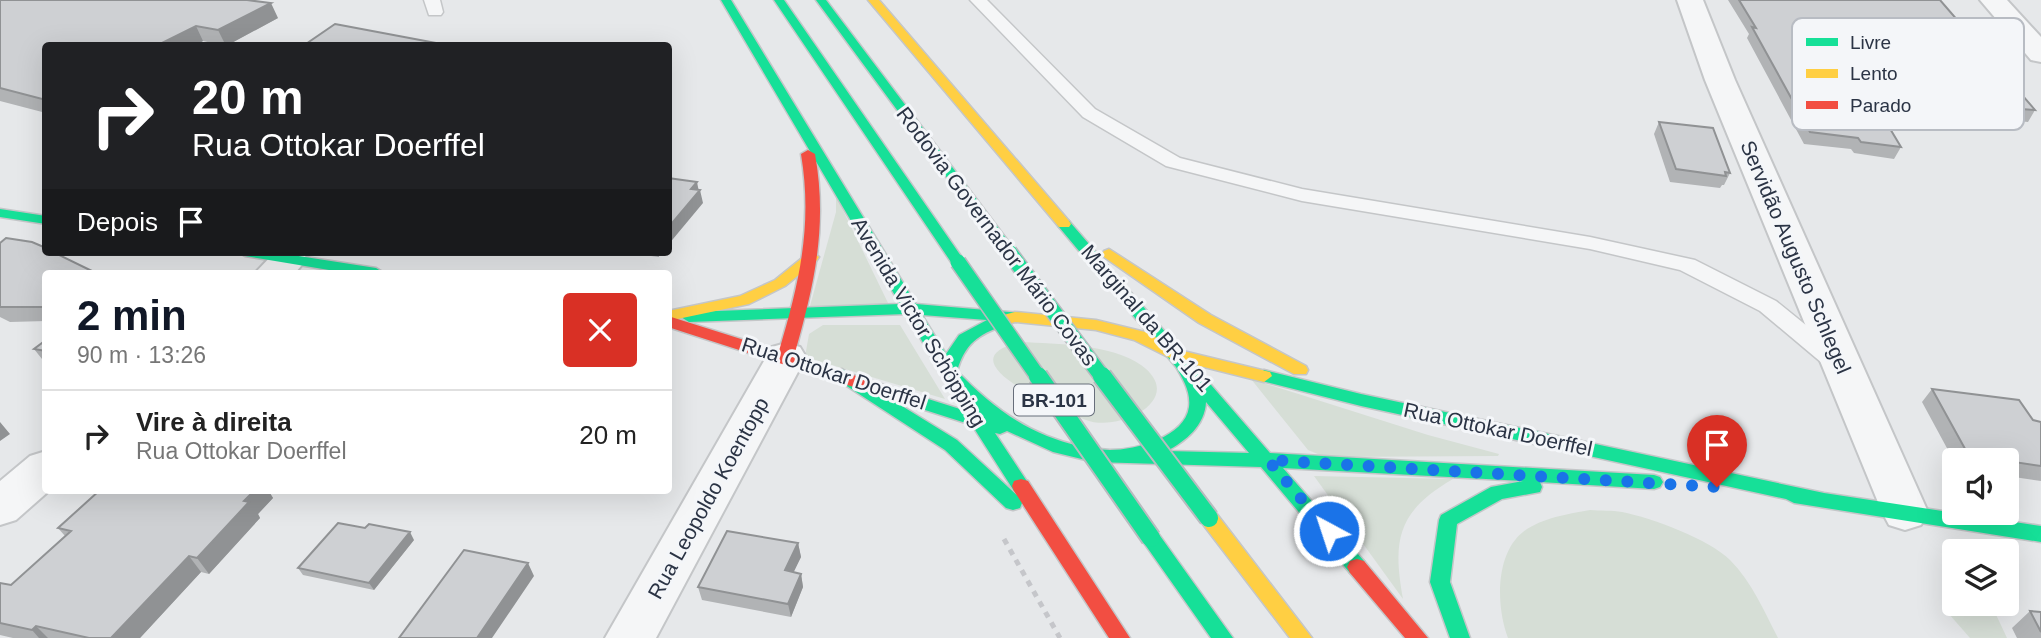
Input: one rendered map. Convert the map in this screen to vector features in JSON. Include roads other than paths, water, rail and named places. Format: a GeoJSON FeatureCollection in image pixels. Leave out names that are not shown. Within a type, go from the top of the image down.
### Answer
{"type":"FeatureCollection","features":[{"type":"Feature","properties":{"kind":"main road","name":"Avenida Victor Schöpping"},"geometry":{"type":"LineString","coordinates":[[726,0],[978,421],[1120,638]]}},
{"type":"Feature","properties":{"kind":"main road","name":"Rodovia Governador Mário Covas"},"geometry":{"type":"LineString","coordinates":[[779,0],[958,262],[1223,638]]}},
{"type":"Feature","properties":{"kind":"main road","name":"Rodovia Governador Mário Covas"},"geometry":{"type":"LineString","coordinates":[[821,0],[1302,638]]}},
{"type":"Feature","properties":{"kind":"main road","name":"Marginal da BR-101"},"geometry":{"type":"LineString","coordinates":[[873,0],[1419,638]]}},
{"type":"Feature","properties":{"kind":"main road"},"geometry":{"type":"LineString","coordinates":[[786,358],[817,238],[818,203],[813,172],[797,118]]}},
{"type":"Feature","properties":{"kind":"main road"},"geometry":{"type":"LineString","coordinates":[[0,213],[42,219]]}},
{"type":"Feature","properties":{"kind":"main road"},"geometry":{"type":"LineString","coordinates":[[1066,225],[1205,319],[1262,351],[1361,400]]}},
{"type":"Feature","properties":{"kind":"main road"},"geometry":{"type":"LineString","coordinates":[[264,256],[354,270]]}},
{"type":"Feature","properties":{"kind":"main road"},"geometry":{"type":"LineString","coordinates":[[672,317],[744,300],[780,283],[812,257]]}},
{"type":"Feature","properties":{"kind":"main road","name":"Rua Ottokar Doerffel"},"geometry":{"type":"LineString","coordinates":[[672,318],[911,309],[1096,325],[1139,336],[1178,355],[1361,400],[1819,499]]}},
{"type":"Feature","properties":{"kind":"main road"},"geometry":{"type":"LineString","coordinates":[[1015,317],[972,330],[954,350],[948,372],[973,400],[994,415],[1039,439]]}},
{"type":"Feature","properties":{"kind":"main road","name":"Rua Ottokar Doerffel"},"geometry":{"type":"LineString","coordinates":[[672,319],[1080,452],[1135,457],[1268,460],[1691,484],[1819,499],[2041,534]]}},
{"type":"Feature","properties":{"kind":"main road"},"geometry":{"type":"LineString","coordinates":[[1135,457],[1158,449],[1177,437],[1191,423],[1199,406],[1194,383],[1178,355]]}},
{"type":"Feature","properties":{"kind":"main road"},"geometry":{"type":"LineString","coordinates":[[842,375],[951,445],[1065,554]]}},
{"type":"Feature","properties":{"kind":"main road"},"geometry":{"type":"LineString","coordinates":[[1461,638],[1440,582],[1448,520],[1498,492],[1592,479]]}},
{"type":"Feature","properties":{"kind":"street","name":"Servidão Augusto Schlegel"},"geometry":{"type":"LineString","coordinates":[[1690,0],[1720,80],[1905,512]]}},
{"type":"Feature","properties":{"kind":"street"},"geometry":{"type":"LineString","coordinates":[[1993,0],[2009,18]]}},
{"type":"Feature","properties":{"kind":"street"},"geometry":{"type":"LineString","coordinates":[[2024,35],[2041,54]]}},
{"type":"Feature","properties":{"kind":"street","name":"Rua Leopoldo Koentopp"},"geometry":{"type":"LineString","coordinates":[[630,638],[786,358]]}},
{"type":"Feature","properties":{"kind":"street"},"geometry":{"type":"LineString","coordinates":[[0,507],[42,471]]}},
{"type":"Feature","properties":{"kind":"lane"},"geometry":{"type":"LineString","coordinates":[[978,0],[1089,113],[1173,162],[1302,195],[1590,243],[1688,265],[1768,306],[1843,368]]}}]}
